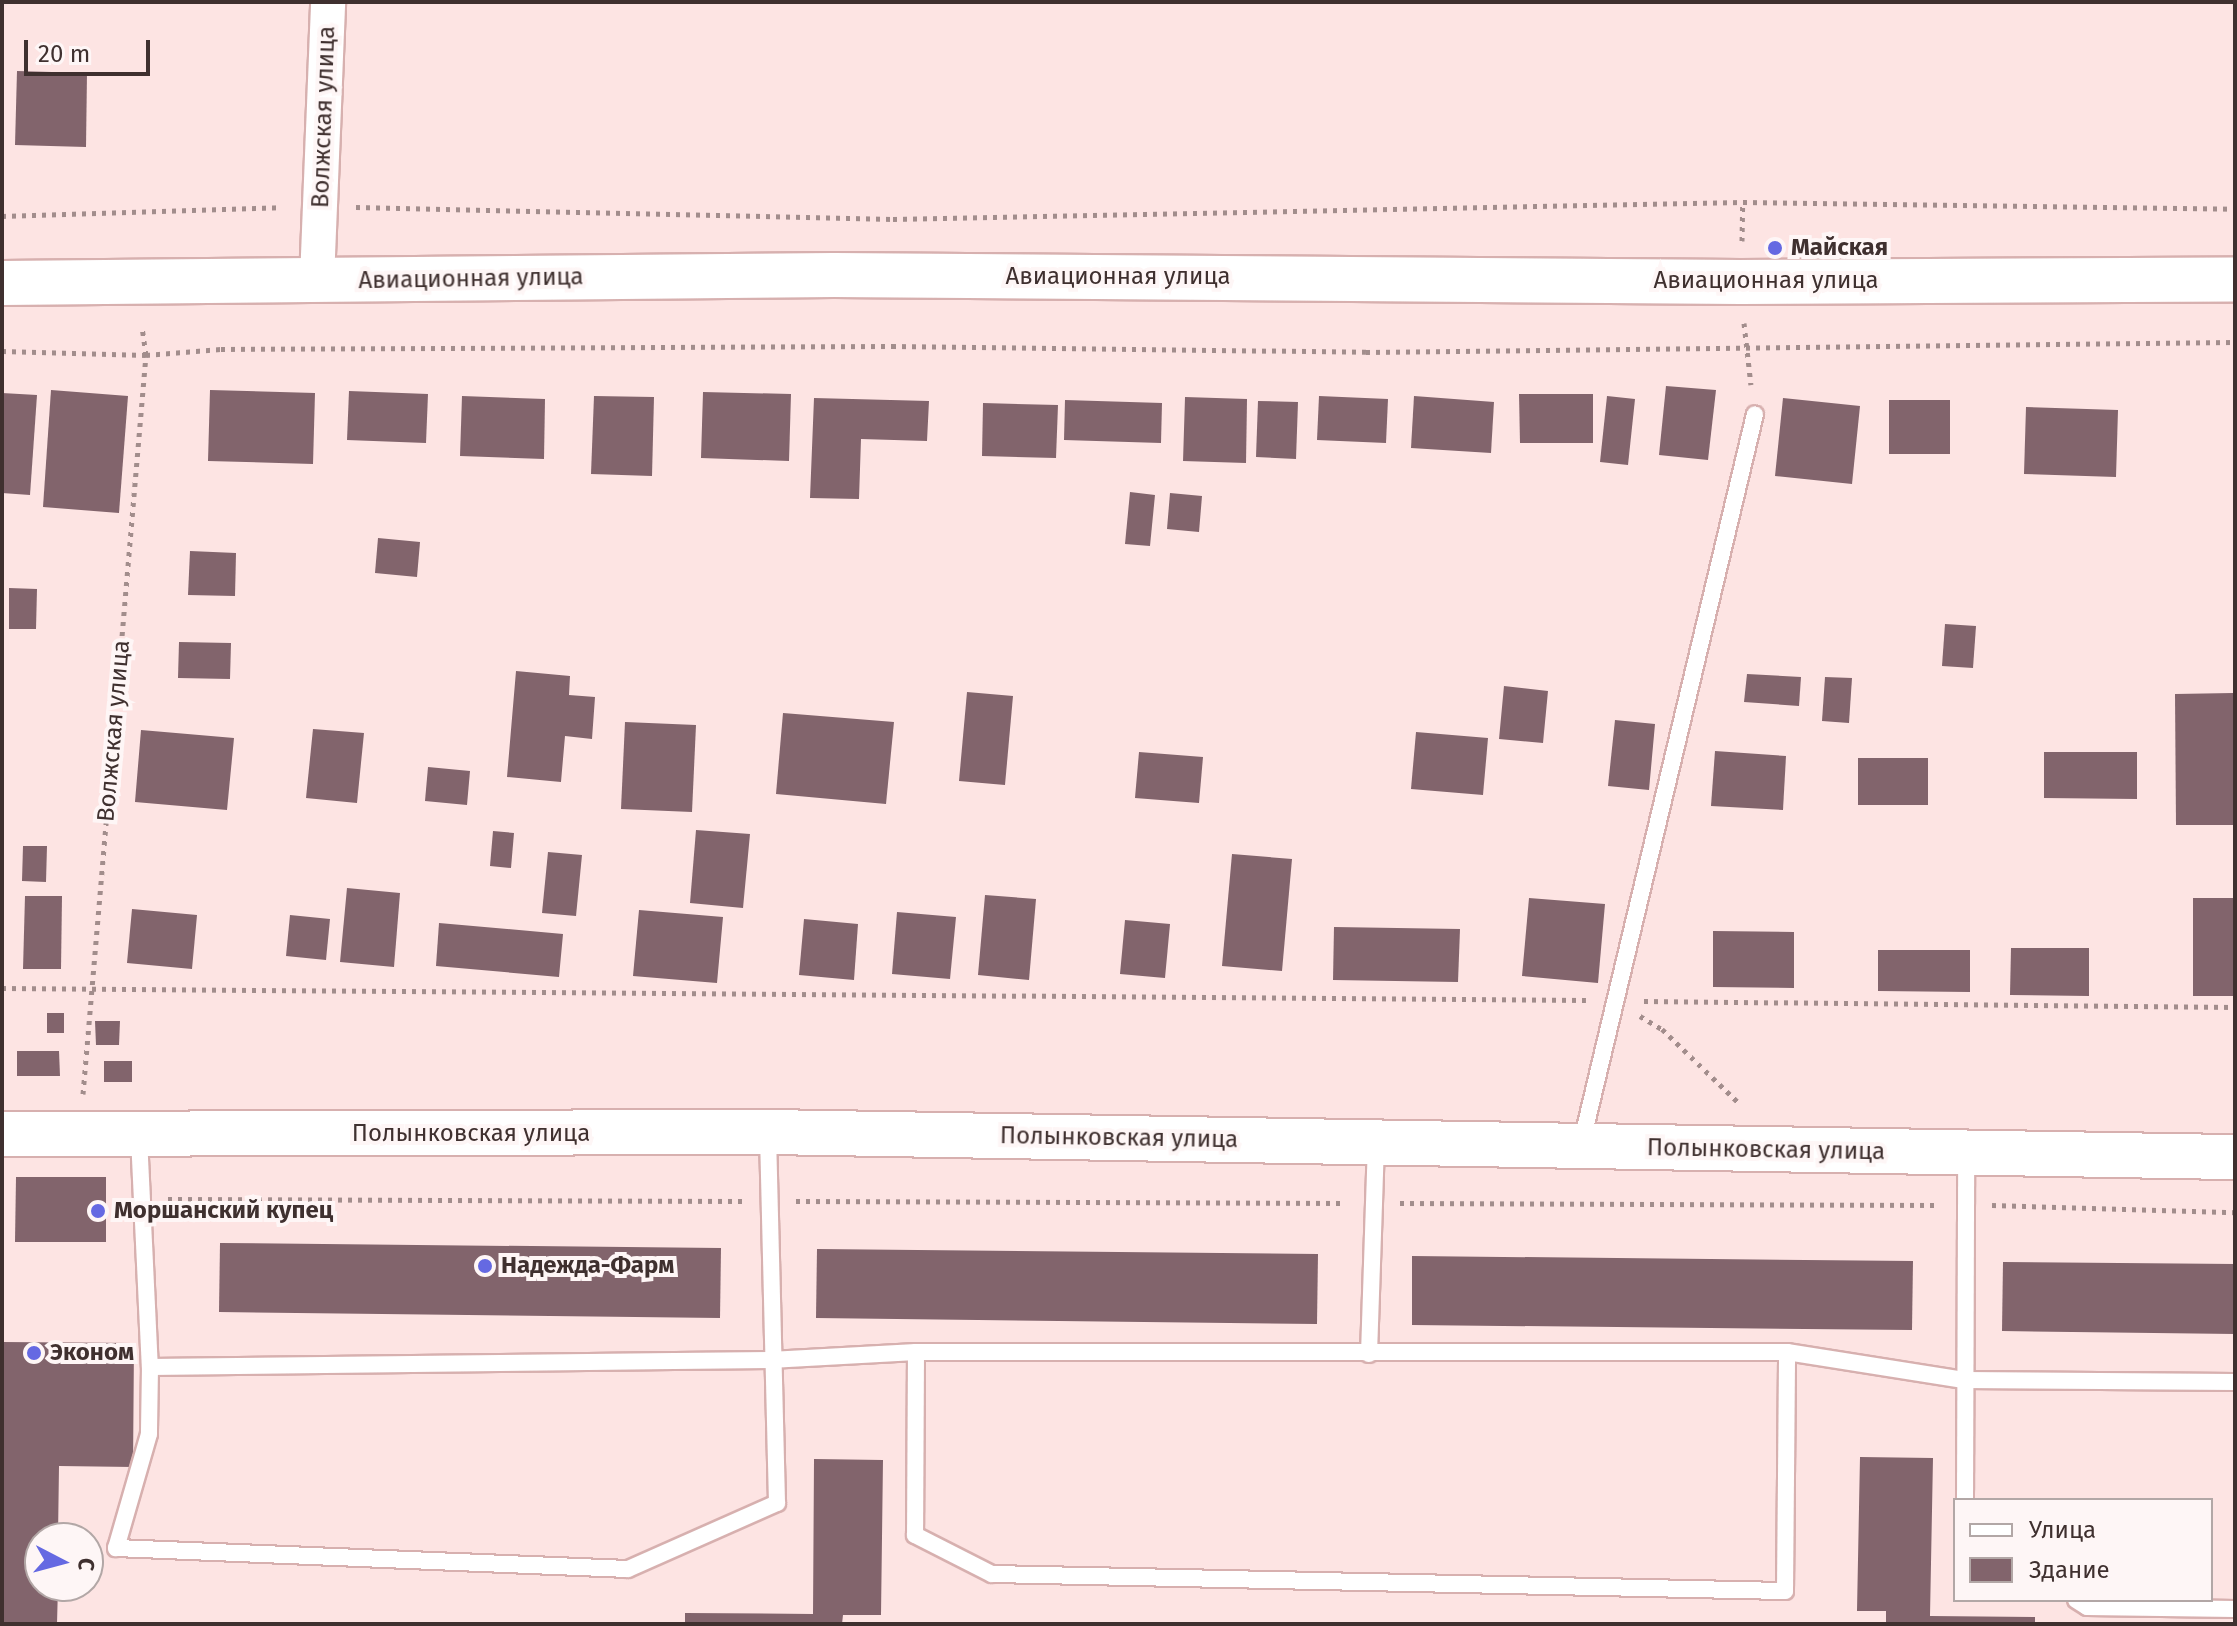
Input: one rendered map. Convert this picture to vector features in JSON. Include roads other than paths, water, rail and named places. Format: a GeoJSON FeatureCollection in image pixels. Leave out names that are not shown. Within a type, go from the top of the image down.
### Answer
{"type":"FeatureCollection","features":[{"type":"Feature","properties":{"kind":"street","name":"Волжская улица"},"geometry":{"type":"LineString","coordinates":[[317,280],[328,2]]}},
{"type":"Feature","properties":{"kind":"street","name":"Авиационная улица"},"geometry":{"type":"LineString","coordinates":[[2,283],[819,275],[1725,282],[2235,279]]}},
{"type":"Feature","properties":{"kind":"street","name":"Полынковская улица"},"geometry":{"type":"LineString","coordinates":[[2,1134],[768,1132],[2235,1157]]}},
{"type":"Feature","properties":{"kind":"lane"},"geometry":{"type":"LineString","coordinates":[[1581,1147],[1755,414]]}},
{"type":"Feature","properties":{"kind":"lane"},"geometry":{"type":"LineString","coordinates":[[139,1135],[150,1367],[149,1434],[116,1548],[628,1569],[777,1503],[770,1360],[768,1132]]}},
{"type":"Feature","properties":{"kind":"lane"},"geometry":{"type":"LineString","coordinates":[[1369,1354],[1376,1142]]}},
{"type":"Feature","properties":{"kind":"lane"},"geometry":{"type":"LineString","coordinates":[[1965,1498],[1966,1153]]}},
{"type":"Feature","properties":{"kind":"lane"},"geometry":{"type":"LineString","coordinates":[[150,1367],[770,1360],[916,1352],[1787,1352],[1964,1380],[2235,1382]]}},
{"type":"Feature","properties":{"kind":"lane"},"geometry":{"type":"LineString","coordinates":[[916,1352],[915,1535],[992,1574],[1785,1591],[1787,1352]]}},
{"type":"Feature","properties":{"kind":"lane"},"geometry":{"type":"LineString","coordinates":[[2079,1602],[2087,1607],[2235,1609]]}},
{"type":"Feature","properties":{"kind":"place","name":"Майская"},"geometry":{"type":"Point","coordinates":[1775,248]}},
{"type":"Feature","properties":{"kind":"place","name":"Моршанский купец"},"geometry":{"type":"Point","coordinates":[98,1211]}},
{"type":"Feature","properties":{"kind":"place","name":"Надежда-Фарм"},"geometry":{"type":"Point","coordinates":[485,1266]}},
{"type":"Feature","properties":{"kind":"place","name":"Эконом"},"geometry":{"type":"Point","coordinates":[34,1353]}}]}
